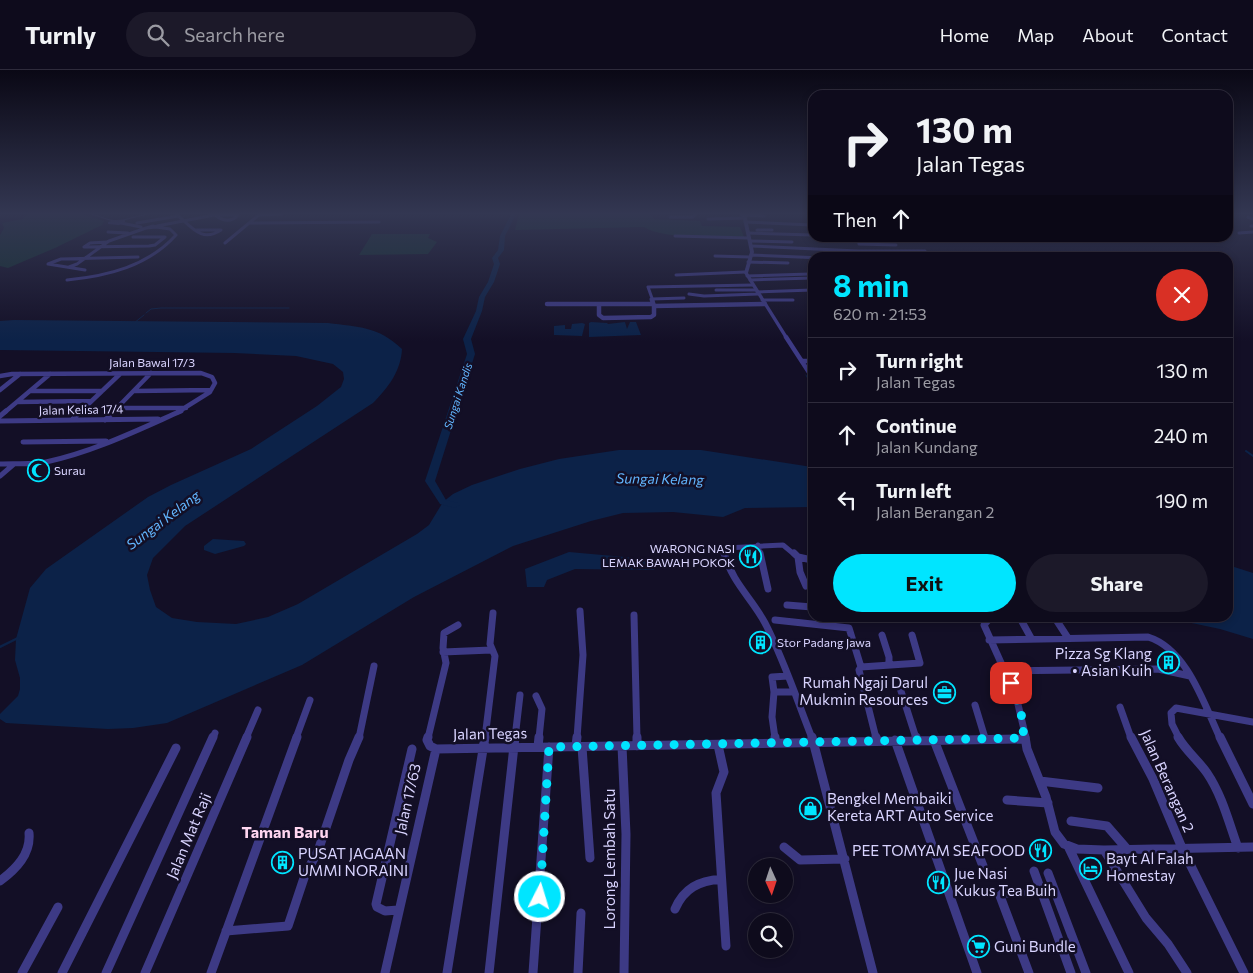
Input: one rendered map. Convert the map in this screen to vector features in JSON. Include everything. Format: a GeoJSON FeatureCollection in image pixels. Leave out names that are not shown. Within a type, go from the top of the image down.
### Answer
{"type":"FeatureCollection","features":[{"type":"Feature","properties":{"kind":"street"},"geometry":{"type":"LineString","coordinates":[[67,268],[88,256]]}},
{"type":"Feature","properties":{"kind":"street"},"geometry":{"type":"LineString","coordinates":[[67,280],[98,277],[145,261],[151,256]]}},
{"type":"Feature","properties":{"kind":"street"},"geometry":{"type":"LineString","coordinates":[[751,256],[748,262],[748,276],[808,370]]}},
{"type":"Feature","properties":{"kind":"street"},"geometry":{"type":"LineString","coordinates":[[756,256],[808,258]]}},
{"type":"Feature","properties":{"kind":"street"},"geometry":{"type":"LineString","coordinates":[[85,270],[48,264],[61,259],[138,257]]}},
{"type":"Feature","properties":{"kind":"street"},"geometry":{"type":"LineString","coordinates":[[748,262],[788,264]]}},
{"type":"Feature","properties":{"kind":"street"},"geometry":{"type":"LineString","coordinates":[[748,276],[808,274]]}},
{"type":"Feature","properties":{"kind":"street"},"geometry":{"type":"LineString","coordinates":[[676,275],[808,278]]}},
{"type":"Feature","properties":{"kind":"street"},"geometry":{"type":"LineString","coordinates":[[599,304],[599,315],[603,318],[651,317],[654,315],[648,287],[753,285]]}},
{"type":"Feature","properties":{"kind":"street"},"geometry":{"type":"LineString","coordinates":[[716,290],[757,292]]}},
{"type":"Feature","properties":{"kind":"street"},"geometry":{"type":"LineString","coordinates":[[689,294],[704,296],[808,290]]}},
{"type":"Feature","properties":{"kind":"street"},"geometry":{"type":"LineString","coordinates":[[652,303],[684,298]]}},
{"type":"Feature","properties":{"kind":"street"},"geometry":{"type":"LineString","coordinates":[[547,304],[764,302],[794,300]]}},
{"type":"Feature","properties":{"kind":"street"},"geometry":{"type":"LineString","coordinates":[[803,361],[808,361]]}},
{"type":"Feature","properties":{"kind":"street"},"geometry":{"type":"LineString","coordinates":[[105,420],[151,373]]}},
{"type":"Feature","properties":{"kind":"street","name":"Jalan Bawal 17/3"},"geometry":{"type":"LineString","coordinates":[[0,376],[20,374],[201,373],[212,377],[215,383],[211,390]]}},
{"type":"Feature","properties":{"kind":"street"},"geometry":{"type":"LineString","coordinates":[[0,390],[20,374]]}},
{"type":"Feature","properties":{"kind":"street"},"geometry":{"type":"LineString","coordinates":[[0,416],[50,374]]}},
{"type":"Feature","properties":{"kind":"street"},"geometry":{"type":"LineString","coordinates":[[72,420],[120,374]]}},
{"type":"Feature","properties":{"kind":"street"},"geometry":{"type":"LineString","coordinates":[[135,390],[211,390]]}},
{"type":"Feature","properties":{"kind":"street"},"geometry":{"type":"LineString","coordinates":[[0,464],[45,462],[111,441],[187,408],[211,390]]}},
{"type":"Feature","properties":{"kind":"street"},"geometry":{"type":"LineString","coordinates":[[30,392],[102,391]]}},
{"type":"Feature","properties":{"kind":"street"},"geometry":{"type":"LineString","coordinates":[[17,402],[91,401]]}},
{"type":"Feature","properties":{"kind":"street"},"geometry":{"type":"LineString","coordinates":[[118,408],[187,408]]}},
{"type":"Feature","properties":{"kind":"street","name":"Jalan Kelisa 17/4"},"geometry":{"type":"LineString","coordinates":[[0,421],[162,419]]}},
{"type":"Feature","properties":{"kind":"street"},"geometry":{"type":"LineString","coordinates":[[23,442],[111,441]]}},
{"type":"Feature","properties":{"kind":"street"},"geometry":{"type":"LineString","coordinates":[[0,476],[14,464]]}},
{"type":"Feature","properties":{"kind":"street"},"geometry":{"type":"LineString","coordinates":[[0,469],[8,469]]}},
{"type":"Feature","properties":{"kind":"street"},"geometry":{"type":"LineString","coordinates":[[758,545],[768,589]]}},
{"type":"Feature","properties":{"kind":"street"},"geometry":{"type":"LineString","coordinates":[[808,559],[798,557],[783,545],[726,548],[724,555],[738,586],[759,612],[772,635],[814,742],[873,973]]}},
{"type":"Feature","properties":{"kind":"street"},"geometry":{"type":"LineString","coordinates":[[798,557],[800,572],[806,586]]}},
{"type":"Feature","properties":{"kind":"street"},"geometry":{"type":"LineString","coordinates":[[787,605],[808,607]]}},
{"type":"Feature","properties":{"kind":"street"},"geometry":{"type":"LineString","coordinates":[[580,611],[583,655],[579,746],[590,858]]}},
{"type":"Feature","properties":{"kind":"street"},"geometry":{"type":"LineString","coordinates":[[447,973],[482,748],[489,715],[495,656],[491,650],[493,613]]}},
{"type":"Feature","properties":{"kind":"street"},"geometry":{"type":"LineString","coordinates":[[634,615],[637,746]]}},
{"type":"Feature","properties":{"kind":"street"},"geometry":{"type":"LineString","coordinates":[[775,620],[849,628],[877,740]]}},
{"type":"Feature","properties":{"kind":"street"},"geometry":{"type":"LineString","coordinates":[[987,622],[984,625],[989,640],[1006,671],[1021,712],[1024,738],[1048,803],[1055,832],[1064,844],[1077,849],[1104,850],[1253,847]]}},
{"type":"Feature","properties":{"kind":"street"},"geometry":{"type":"LineString","coordinates":[[1022,622],[1031,638]]}},
{"type":"Feature","properties":{"kind":"street"},"geometry":{"type":"LineString","coordinates":[[1058,622],[1068,638]]}},
{"type":"Feature","properties":{"kind":"street"},"geometry":{"type":"LineString","coordinates":[[436,749],[430,746],[427,740],[446,663],[443,652],[444,633],[458,625]]}},
{"type":"Feature","properties":{"kind":"street"},"geometry":{"type":"LineString","coordinates":[[882,635],[889,657],[889,664]]}},
{"type":"Feature","properties":{"kind":"street"},"geometry":{"type":"LineString","coordinates":[[860,667],[920,663],[912,635]]}},
{"type":"Feature","properties":{"kind":"street"},"geometry":{"type":"LineString","coordinates":[[989,640],[1148,637],[1168,646],[1179,658],[1190,676],[1253,804]]}},
{"type":"Feature","properties":{"kind":"street"},"geometry":{"type":"LineString","coordinates":[[443,652],[491,650]]}},
{"type":"Feature","properties":{"kind":"street"},"geometry":{"type":"LineString","coordinates":[[226,930],[288,926],[307,869],[312,863],[321,842],[348,760],[358,743],[374,666]]}},
{"type":"Feature","properties":{"kind":"street"},"geometry":{"type":"LineString","coordinates":[[1006,671],[1158,669],[1190,676]]}},
{"type":"Feature","properties":{"kind":"street"},"geometry":{"type":"LineString","coordinates":[[775,743],[772,718],[774,692],[772,678],[788,676]]}},
{"type":"Feature","properties":{"kind":"street"},"geometry":{"type":"LineString","coordinates":[[900,688],[917,740]]}},
{"type":"Feature","properties":{"kind":"street"},"geometry":{"type":"LineString","coordinates":[[774,692],[794,692]]}},
{"type":"Feature","properties":{"kind":"street"},"geometry":{"type":"LineString","coordinates":[[489,973],[520,695]]}},
{"type":"Feature","properties":{"kind":"street"},"geometry":{"type":"LineString","coordinates":[[536,696],[542,709],[538,747]]}},
{"type":"Feature","properties":{"kind":"street"},"geometry":{"type":"LineString","coordinates":[[211,973],[310,700]]}},
{"type":"Feature","properties":{"kind":"street"},"geometry":{"type":"LineString","coordinates":[[975,705],[985,738]]}},
{"type":"Feature","properties":{"kind":"street","name":"Jalan Berangan 2"},"geometry":{"type":"LineString","coordinates":[[1120,707],[1131,738],[1153,779],[1182,848],[1244,973]]}},
{"type":"Feature","properties":{"kind":"street"},"geometry":{"type":"LineString","coordinates":[[1238,848],[1221,800],[1207,773],[1183,746],[1172,724],[1171,713],[1176,708],[1253,722]]}},
{"type":"Feature","properties":{"kind":"street","name":"Jalan Mat Raji"},"geometry":{"type":"LineString","coordinates":[[145,973],[258,710]]}},
{"type":"Feature","properties":{"kind":"street"},"geometry":{"type":"LineString","coordinates":[[106,973],[215,733]]}},
{"type":"Feature","properties":{"kind":"street","name":"Jalan Tegas"},"geometry":{"type":"LineString","coordinates":[[436,749],[1024,738]]}},
{"type":"Feature","properties":{"kind":"street"},"geometry":{"type":"LineString","coordinates":[[895,740],[977,973]]}},
{"type":"Feature","properties":{"kind":"street"},"geometry":{"type":"LineString","coordinates":[[934,740],[983,866]]}},
{"type":"Feature","properties":{"kind":"street"},"geometry":{"type":"LineString","coordinates":[[718,745],[724,772],[716,793],[726,946]]}},
{"type":"Feature","properties":{"kind":"street","name":"Lorong Lembah Satu"},"geometry":{"type":"LineString","coordinates":[[622,746],[626,834],[624,973]]}},
{"type":"Feature","properties":{"kind":"street"},"geometry":{"type":"LineString","coordinates":[[533,973],[549,747]]}},
{"type":"Feature","properties":{"kind":"street"},"geometry":{"type":"LineString","coordinates":[[62,973],[176,748]]}},
{"type":"Feature","properties":{"kind":"street"},"geometry":{"type":"LineString","coordinates":[[398,910],[385,911],[377,907],[376,904],[412,749]]}},
{"type":"Feature","properties":{"kind":"street","name":"Jalan 17/63"},"geometry":{"type":"LineString","coordinates":[[385,973],[436,749]]}},
{"type":"Feature","properties":{"kind":"street"},"geometry":{"type":"LineString","coordinates":[[1040,781],[1098,788]]}},
{"type":"Feature","properties":{"kind":"street"},"geometry":{"type":"LineString","coordinates":[[1007,800],[1048,803]]}},
{"type":"Feature","properties":{"kind":"street"},"geometry":{"type":"LineString","coordinates":[[1071,821],[1107,826],[1127,849]]}},
{"type":"Feature","properties":{"kind":"street"},"geometry":{"type":"LineString","coordinates":[[0,881],[10,875],[26,853],[31,841],[29,833]]}},
{"type":"Feature","properties":{"kind":"street"},"geometry":{"type":"LineString","coordinates":[[1068,846],[1129,973]]}},
{"type":"Feature","properties":{"kind":"street"},"geometry":{"type":"LineString","coordinates":[[784,847],[800,860],[845,859]]}},
{"type":"Feature","properties":{"kind":"street"},"geometry":{"type":"LineString","coordinates":[[1104,850],[1146,918],[1168,944],[1186,973]]}},
{"type":"Feature","properties":{"kind":"street"},"geometry":{"type":"LineString","coordinates":[[1034,871],[1071,973]]}},
{"type":"Feature","properties":{"kind":"street"},"geometry":{"type":"LineString","coordinates":[[1048,873],[1086,973]]}},
{"type":"Feature","properties":{"kind":"street"},"geometry":{"type":"LineString","coordinates":[[675,909],[679,896],[694,886],[703,881],[721,879]]}},
{"type":"Feature","properties":{"kind":"street"},"geometry":{"type":"LineString","coordinates":[[1020,893],[1003,893],[1000,896],[1029,973]]}},
{"type":"Feature","properties":{"kind":"street"},"geometry":{"type":"LineString","coordinates":[[22,973],[58,906]]}},
{"type":"Feature","properties":{"kind":"street"},"geometry":{"type":"LineString","coordinates":[[578,973],[581,913]]}},
{"type":"Feature","properties":{"kind":"green space"},"geometry":{"type":"Polygon","coordinates":[[[0,256],[36,256],[8,268],[0,266],[0,256]]]}},
{"type":"Feature","properties":{"kind":"water","name":"Sungai Kelang"},"geometry":{"type":"Polygon","coordinates":[[[0,321],[328,323],[358,327],[376,332],[393,341],[402,349],[399,365],[393,379],[373,403],[185,526],[153,558],[147,575],[150,590],[156,607],[172,618],[197,622],[236,624],[268,617],[298,604],[417,534],[429,525],[443,502],[453,494],[472,485],[520,469],[559,459],[619,450],[701,450],[808,466],[808,507],[745,508],[723,517],[673,512],[623,513],[591,521],[513,546],[414,597],[302,665],[167,723],[133,728],[108,729],[6,723],[0,719],[0,714],[18,696],[20,689],[20,678],[15,660],[16,639],[30,588],[46,569],[148,497],[251,449],[317,406],[341,387],[344,379],[343,372],[333,364],[296,356],[234,353],[0,350],[0,321]]]}},
{"type":"Feature","properties":{"kind":"water"},"geometry":{"type":"Polygon","coordinates":[[[625,322],[627,329],[630,322],[636,322],[641,335],[589,337],[589,323],[608,324],[625,322]]]}},
{"type":"Feature","properties":{"kind":"water"},"geometry":{"type":"Polygon","coordinates":[[[572,324],[585,324],[582,336],[554,335],[554,326],[565,325],[565,329],[571,329],[572,324]]]}},
{"type":"Feature","properties":{"kind":"water"},"geometry":{"type":"Polygon","coordinates":[[[213,539],[244,541],[246,544],[215,554],[204,550],[204,546],[213,539]]]}},
{"type":"Feature","properties":{"kind":"water"},"geometry":{"type":"Polygon","coordinates":[[[569,552],[658,560],[654,570],[575,569],[547,580],[544,587],[527,587],[525,569],[569,552]]]}},
{"type":"Feature","properties":{"kind":"water"},"geometry":{"type":"Polygon","coordinates":[[[1233,567],[1253,573],[1253,639],[1187,622],[1233,622],[1233,567]]]}},
{"type":"Feature","properties":{"kind":"waterway","name":"Sungai Kandis"},"geometry":{"type":"LineString","coordinates":[[455,505],[443,502],[430,481],[471,354],[467,339],[479,311],[482,297],[491,282],[497,264],[495,258],[496,256]]}},
{"type":"Feature","properties":{"kind":"waterway"},"geometry":{"type":"LineString","coordinates":[[146,313],[151,309],[161,308],[289,308]]}},
{"type":"Feature","properties":{"kind":"waterway"},"geometry":{"type":"LineString","coordinates":[[134,323],[144,315]]}},
{"type":"Feature","properties":{"kind":"waterway"},"geometry":{"type":"LineString","coordinates":[[806,375],[808,379]]}},
{"type":"Feature","properties":{"kind":"waterway"},"geometry":{"type":"LineString","coordinates":[[1246,451],[1253,456]]}},
{"type":"Feature","properties":{"kind":"waterway"},"geometry":{"type":"LineString","coordinates":[[0,647],[18,638]]}},
{"type":"Feature","properties":{"kind":"place","name":"Surau"},"geometry":{"type":"Point","coordinates":[38,471]}},
{"type":"Feature","properties":{"kind":"place","name":"WARONG NASI LEMAK BAWAH POKOK"},"geometry":{"type":"Point","coordinates":[751,556]}},
{"type":"Feature","properties":{"kind":"place","name":"Stor Padang Jawa"},"geometry":{"type":"Point","coordinates":[761,643]}},
{"type":"Feature","properties":{"kind":"place","name":"Pizza Sg Klang • Asian Kuih"},"geometry":{"type":"Point","coordinates":[1168,663]}},
{"type":"Feature","properties":{"kind":"place","name":"Rumah Ngaji Darul Mukmin Resources"},"geometry":{"type":"Point","coordinates":[944,692]}},
{"type":"Feature","properties":{"kind":"place","name":"Bengkel Membaiki Kereta ART Auto Service"},"geometry":{"type":"Point","coordinates":[811,808]}},
{"type":"Feature","properties":{"kind":"place","name":"PEE TOMYAM SEAFOOD"},"geometry":{"type":"Point","coordinates":[1041,851]}},
{"type":"Feature","properties":{"kind":"place","name":"PUSAT JAGAAN UMMI NORAINI"},"geometry":{"type":"Point","coordinates":[282,863]}},
{"type":"Feature","properties":{"kind":"place","name":"Bayt Al Falah Homestay"},"geometry":{"type":"Point","coordinates":[1090,868]}},
{"type":"Feature","properties":{"kind":"place","name":"Jue Nasi Kukus Tea Buih"},"geometry":{"type":"Point","coordinates":[938,883]}},
{"type":"Feature","properties":{"kind":"place","name":"Guni Bundle"},"geometry":{"type":"Point","coordinates":[978,947]}},
{"type":"Feature","properties":{"kind":"district","name":"Taman Baru"},"geometry":{"type":"Point","coordinates":[285,832]}},
{"type":"Feature","properties":{"kind":"route"},"geometry":{"type":"LineString","coordinates":[[540,897],[549,747],[1024,738],[1021,712],[1011,683]]}}]}
